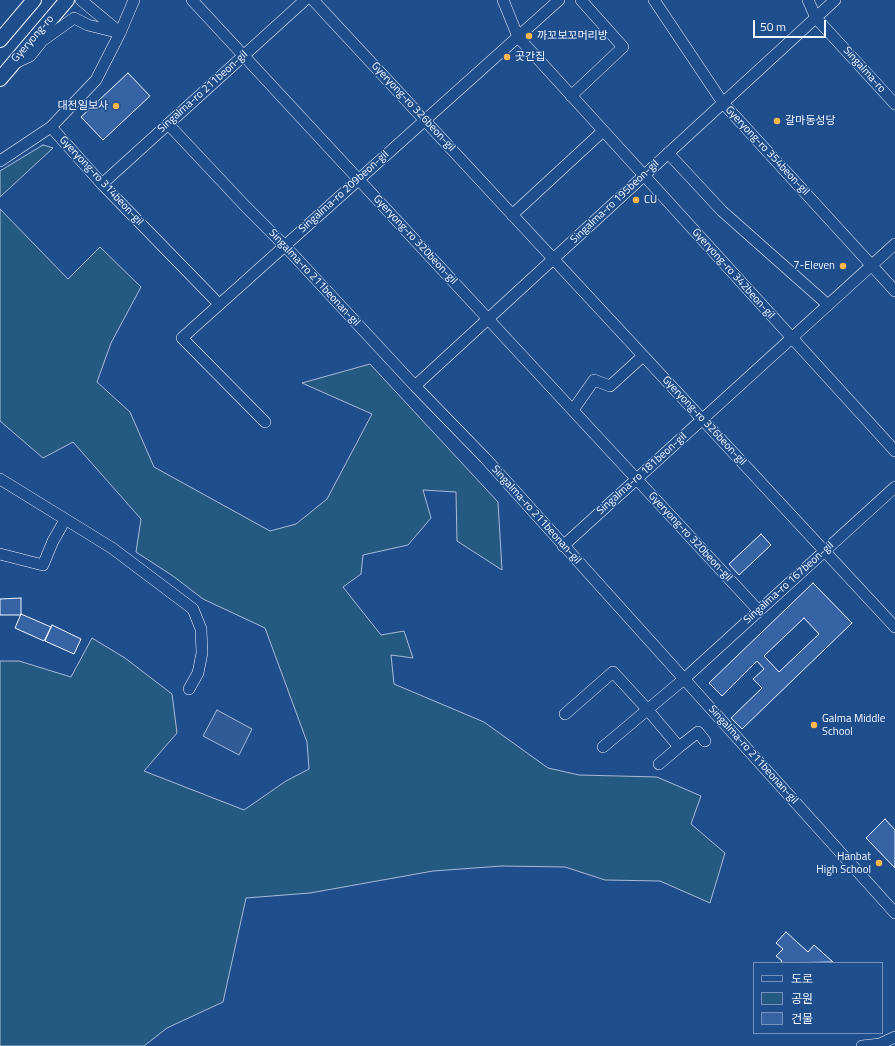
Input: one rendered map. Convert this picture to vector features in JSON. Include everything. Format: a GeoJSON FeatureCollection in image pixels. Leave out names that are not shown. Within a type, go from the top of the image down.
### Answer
{"type":"FeatureCollection","features":[{"type":"Feature","properties":{"kind":"main road"},"geometry":{"type":"LineString","coordinates":[[0,40],[34,0]]}},
{"type":"Feature","properties":{"kind":"main road","name":"Gyeryong-ro"},"geometry":{"type":"LineString","coordinates":[[0,79],[68,0]]}},
{"type":"Feature","properties":{"kind":"street"},"geometry":{"type":"LineString","coordinates":[[81,0],[120,33]]}},
{"type":"Feature","properties":{"kind":"street","name":"Gyeryong-ro 314beon-gil"},"geometry":{"type":"LineString","coordinates":[[134,0],[120,33],[96,80],[51,127],[102,184],[219,304]]}},
{"type":"Feature","properties":{"kind":"street","name":"Gyeryong-ro 320beon-gil"},"geometry":{"type":"LineString","coordinates":[[192,0],[759,611]]}},
{"type":"Feature","properties":{"kind":"street","name":"Singalma-ro 211beon-gil"},"geometry":{"type":"LineString","coordinates":[[102,184],[305,0]]}},
{"type":"Feature","properties":{"kind":"street","name":"Gyeryong-ro 326beon-gil"},"geometry":{"type":"LineString","coordinates":[[313,0],[895,627]]}},
{"type":"Feature","properties":{"kind":"street","name":"Gyeryong-ro 342beon-gil"},"geometry":{"type":"LineString","coordinates":[[503,0],[518,37],[895,451]]}},
{"type":"Feature","properties":{"kind":"street","name":"Singalma-ro 209beon-gil"},"geometry":{"type":"LineString","coordinates":[[265,422],[182,338],[559,0]]}},
{"type":"Feature","properties":{"kind":"street"},"geometry":{"type":"LineString","coordinates":[[571,96],[623,47],[581,0]]}},
{"type":"Feature","properties":{"kind":"street","name":"Gyeryong-ro 354beon-gil"},"geometry":{"type":"LineString","coordinates":[[654,0],[723,103],[895,291]]}},
{"type":"Feature","properties":{"kind":"street","name":"Singalma-ro"},"geometry":{"type":"LineString","coordinates":[[808,0],[816,18],[895,104]]}},
{"type":"Feature","properties":{"kind":"street"},"geometry":{"type":"LineString","coordinates":[[816,18],[835,0]]}},
{"type":"Feature","properties":{"kind":"street"},"geometry":{"type":"LineString","coordinates":[[10,66],[30,56],[42,41],[74,18],[88,25],[120,33]]}},
{"type":"Feature","properties":{"kind":"street","name":"Singalma-ro 195beon-gil"},"geometry":{"type":"LineString","coordinates":[[415,386],[816,18]]}},
{"type":"Feature","properties":{"kind":"street","name":"Singalma-ro 211beonan-gil"},"geometry":{"type":"LineString","coordinates":[[168,124],[285,246],[415,386],[486,459],[895,913]]}},
{"type":"Feature","properties":{"kind":"street"},"geometry":{"type":"LineString","coordinates":[[0,161],[51,127]]}},
{"type":"Feature","properties":{"kind":"street"},"geometry":{"type":"LineString","coordinates":[[512,215],[604,131]]}},
{"type":"Feature","properties":{"kind":"street"},"geometry":{"type":"LineString","coordinates":[[668,153],[722,211],[828,305]]}},
{"type":"Feature","properties":{"kind":"street","name":"Singalma-ro 181beon-gil"},"geometry":{"type":"LineString","coordinates":[[563,546],[895,244]]}},
{"type":"Feature","properties":{"kind":"street"},"geometry":{"type":"LineString","coordinates":[[572,410],[594,380],[610,386],[643,356]]}},
{"type":"Feature","properties":{"kind":"street"},"geometry":{"type":"LineString","coordinates":[[0,479],[112,548],[193,609],[201,629],[202,653],[198,673],[189,689]]}},
{"type":"Feature","properties":{"kind":"street","name":"Singalma-ro 167beon-gil"},"geometry":{"type":"LineString","coordinates":[[603,746],[684,679],[895,487]]}},
{"type":"Feature","properties":{"kind":"street"},"geometry":{"type":"LineString","coordinates":[[0,554],[43,565],[53,541],[65,520]]}},
{"type":"Feature","properties":{"kind":"street"},"geometry":{"type":"LineString","coordinates":[[565,714],[613,672],[679,746]]}},
{"type":"Feature","properties":{"kind":"street"},"geometry":{"type":"LineString","coordinates":[[659,764],[679,746],[698,732],[705,741]]}},
{"type":"Feature","properties":{"kind":"street"},"geometry":{"type":"LineString","coordinates":[[862,1046],[880,1044],[895,1038]]}},
{"type":"Feature","properties":{"kind":"green space"},"geometry":{"type":"Polygon","coordinates":[[[43,145],[53,148],[0,197],[0,171],[43,145]]]}},
{"type":"Feature","properties":{"kind":"green space"},"geometry":{"type":"Polygon","coordinates":[[[0,209],[68,279],[100,247],[141,287],[111,343],[97,382],[130,412],[154,467],[270,531],[296,524],[327,499],[372,414],[302,383],[370,364],[498,502],[502,570],[457,541],[456,492],[423,490],[431,518],[408,545],[363,555],[361,574],[343,587],[381,635],[404,631],[413,658],[391,655],[394,684],[484,722],[548,768],[579,775],[657,777],[701,796],[691,824],[725,853],[710,903],[660,881],[605,880],[565,867],[502,866],[433,871],[310,893],[246,898],[223,1002],[167,1028],[144,1046],[0,1046],[0,661],[19,661],[71,677],[92,638],[125,658],[172,694],[177,733],[144,771],[244,810],[286,781],[309,769],[307,742],[265,628],[203,599],[173,576],[136,552],[141,519],[73,442],[43,458],[0,421],[0,209]]]}},
{"type":"Feature","properties":{"kind":"shaded area"},"geometry":{"type":"Polygon","coordinates":[[[217,710],[252,729],[239,755],[203,736],[217,710]]]}},
{"type":"Feature","properties":{"kind":"building","name":"대전일보사"},"geometry":{"type":"Polygon","coordinates":[[[128,73],[150,96],[103,140],[81,117],[128,73]]]}},
{"type":"Feature","properties":{"kind":"building"},"geometry":{"type":"Polygon","coordinates":[[[761,534],[771,545],[739,575],[729,564],[761,534]]]}},
{"type":"Feature","properties":{"kind":"building"},"geometry":{"type":"Polygon","coordinates":[[[813,583],[852,623],[742,729],[731,718],[762,688],[753,679],[764,669],[757,661],[722,696],[709,683],[813,583]],[[804,618],[764,656],[779,672],[819,634],[804,618]]]}},
{"type":"Feature","properties":{"kind":"building"},"geometry":{"type":"Polygon","coordinates":[[[21,598],[21,615],[0,615],[0,599],[21,598]]]}},
{"type":"Feature","properties":{"kind":"building"},"geometry":{"type":"Polygon","coordinates":[[[21,614],[51,627],[44,641],[15,628],[21,614]]]}},
{"type":"Feature","properties":{"kind":"building"},"geometry":{"type":"Polygon","coordinates":[[[52,625],[81,639],[74,654],[45,641],[52,625]]]}},
{"type":"Feature","properties":{"kind":"building"},"geometry":{"type":"Polygon","coordinates":[[[885,819],[895,830],[895,868],[866,838],[885,819]]]}},
{"type":"Feature","properties":{"kind":"building"},"geometry":{"type":"Polygon","coordinates":[[[786,932],[808,952],[814,945],[833,962],[781,962],[782,961],[776,956],[783,949],[776,943],[786,932]]]}},
{"type":"Feature","properties":{"kind":"place","name":"까꼬보꼬머리방"},"geometry":{"type":"Point","coordinates":[529,36]}},
{"type":"Feature","properties":{"kind":"place","name":"곳간집"},"geometry":{"type":"Point","coordinates":[507,57]}},
{"type":"Feature","properties":{"kind":"place","name":"대전일보사"},"geometry":{"type":"Point","coordinates":[116,106]}},
{"type":"Feature","properties":{"kind":"place","name":"갈마동성당"},"geometry":{"type":"Point","coordinates":[777,121]}},
{"type":"Feature","properties":{"kind":"place","name":"CU"},"geometry":{"type":"Point","coordinates":[636,200]}},
{"type":"Feature","properties":{"kind":"place","name":"7-Eleven"},"geometry":{"type":"Point","coordinates":[843,266]}},
{"type":"Feature","properties":{"kind":"place","name":"Galma Middle School"},"geometry":{"type":"Point","coordinates":[814,725]}},
{"type":"Feature","properties":{"kind":"place","name":"Hanbat High School"},"geometry":{"type":"Point","coordinates":[879,863]}}]}
